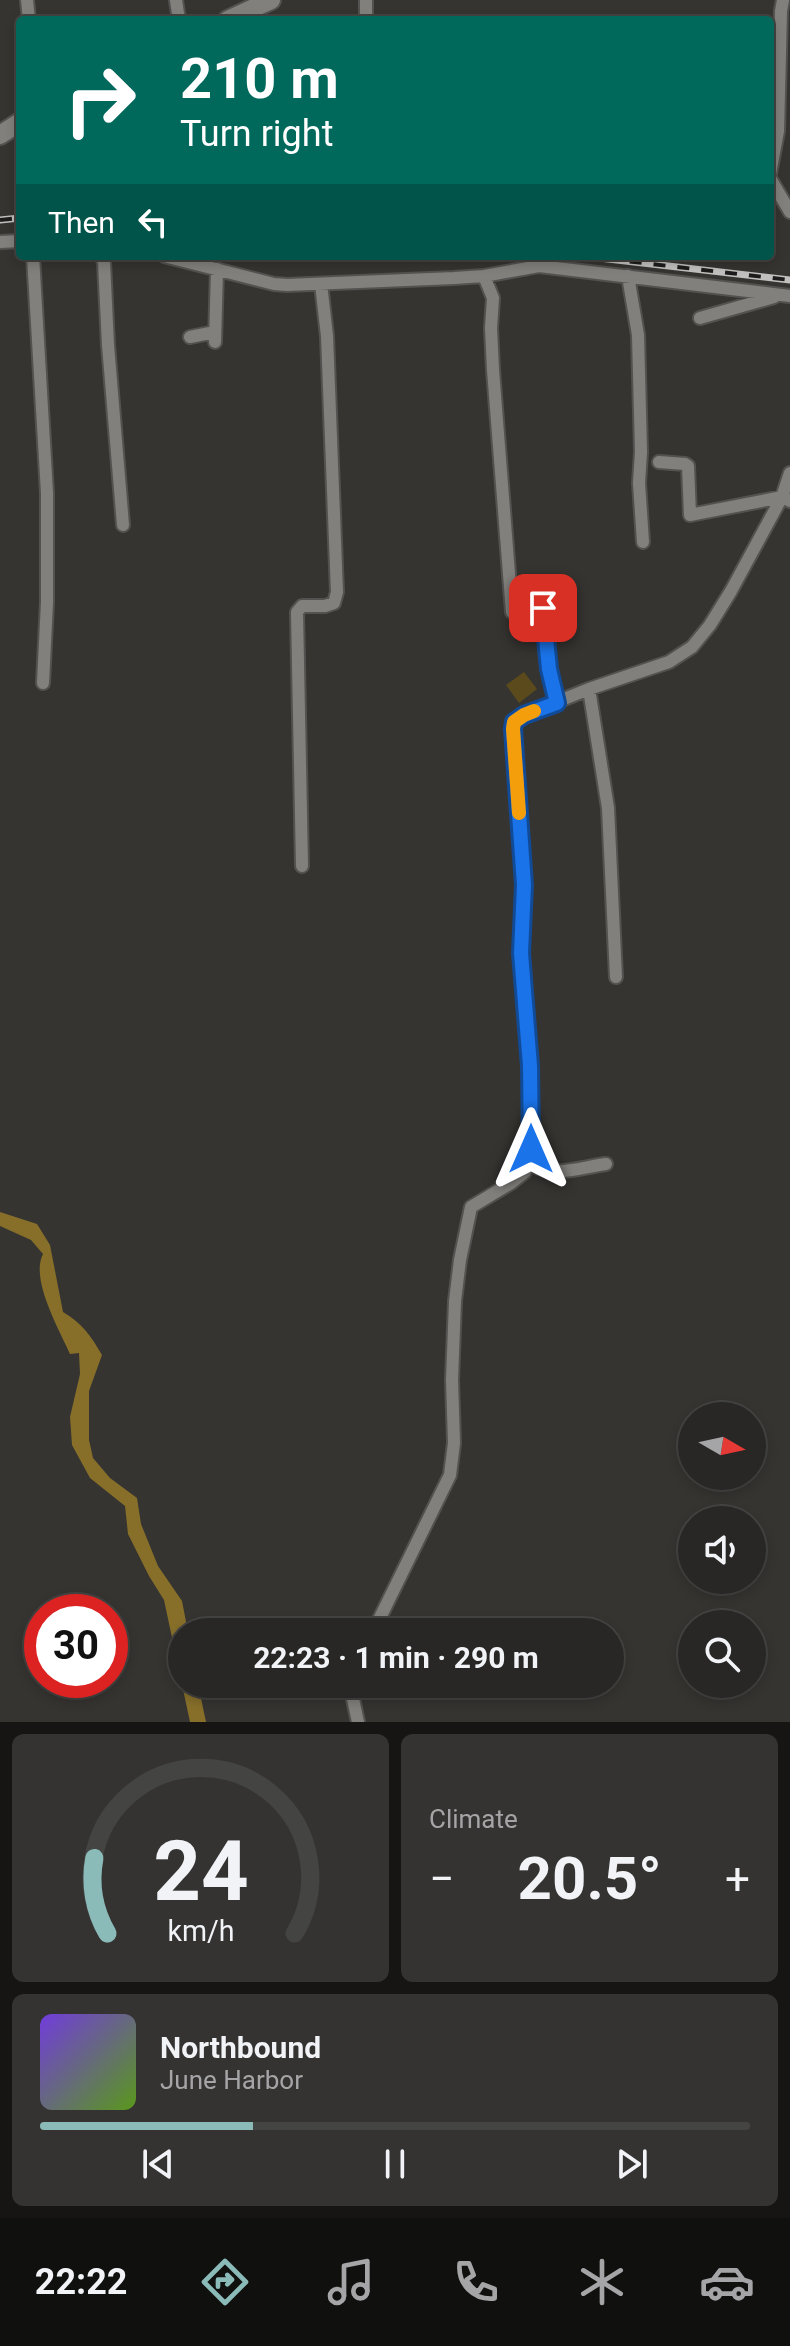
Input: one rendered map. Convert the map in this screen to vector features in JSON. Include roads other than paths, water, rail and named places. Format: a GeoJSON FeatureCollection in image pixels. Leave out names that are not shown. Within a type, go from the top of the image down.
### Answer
{"type":"FeatureCollection","features":[{"type":"Feature","properties":{"kind":"main road"},"geometry":{"type":"LineString","coordinates":[[240,16],[264,8]]}},
{"type":"Feature","properties":{"kind":"street"},"geometry":{"type":"LineString","coordinates":[[783,0],[775,46],[778,131],[774,149],[790,148]]}},
{"type":"Feature","properties":{"kind":"street"},"geometry":{"type":"LineString","coordinates":[[774,183],[790,212]]}},
{"type":"Feature","properties":{"kind":"street"},"geometry":{"type":"LineString","coordinates":[[33,260],[47,493],[43,683]]}},
{"type":"Feature","properties":{"kind":"street"},"geometry":{"type":"LineString","coordinates":[[103,260],[123,525]]}},
{"type":"Feature","properties":{"kind":"street"},"geometry":{"type":"LineString","coordinates":[[180,260],[274,284],[484,276],[539,266],[786,295]]}},
{"type":"Feature","properties":{"kind":"street"},"geometry":{"type":"LineString","coordinates":[[190,337],[215,337],[217,269]]}},
{"type":"Feature","properties":{"kind":"street"},"geometry":{"type":"LineString","coordinates":[[484,276],[493,298],[493,370],[512,612],[543,608],[549,669],[557,703]]}},
{"type":"Feature","properties":{"kind":"street"},"geometry":{"type":"LineString","coordinates":[[628,276],[638,335],[639,483],[643,542]]}},
{"type":"Feature","properties":{"kind":"street"},"geometry":{"type":"LineString","coordinates":[[302,866],[297,612],[302,606],[334,603],[337,592],[327,336],[321,284]]}},
{"type":"Feature","properties":{"kind":"street"},"geometry":{"type":"LineString","coordinates":[[700,318],[786,295]]}},
{"type":"Feature","properties":{"kind":"street"},"geometry":{"type":"LineString","coordinates":[[659,462],[688,466],[690,515],[786,499]]}},
{"type":"Feature","properties":{"kind":"street"},"geometry":{"type":"LineString","coordinates":[[380,1618],[450,1475],[454,1443],[452,1380],[455,1301],[471,1207],[511,1183],[525,1172],[529,1164],[532,1132],[530,1066],[521,953],[524,885],[514,722],[589,689],[669,662],[692,647],[710,625],[786,499],[790,473]]}},
{"type":"Feature","properties":{"kind":"street"},"geometry":{"type":"LineString","coordinates":[[589,689],[608,808],[616,977]]}},
{"type":"Feature","properties":{"kind":"street"},"geometry":{"type":"LineString","coordinates":[[529,1164],[543,1172],[606,1164]]}},
{"type":"Feature","properties":{"kind":"street"},"geometry":{"type":"LineString","coordinates":[[353,1698],[358,1722]]}},
{"type":"Feature","properties":{"kind":"railway"},"geometry":{"type":"LineString","coordinates":[[0,220],[16,218]]}},
{"type":"Feature","properties":{"kind":"railway"},"geometry":{"type":"LineString","coordinates":[[617,260],[790,280]]}}]}
